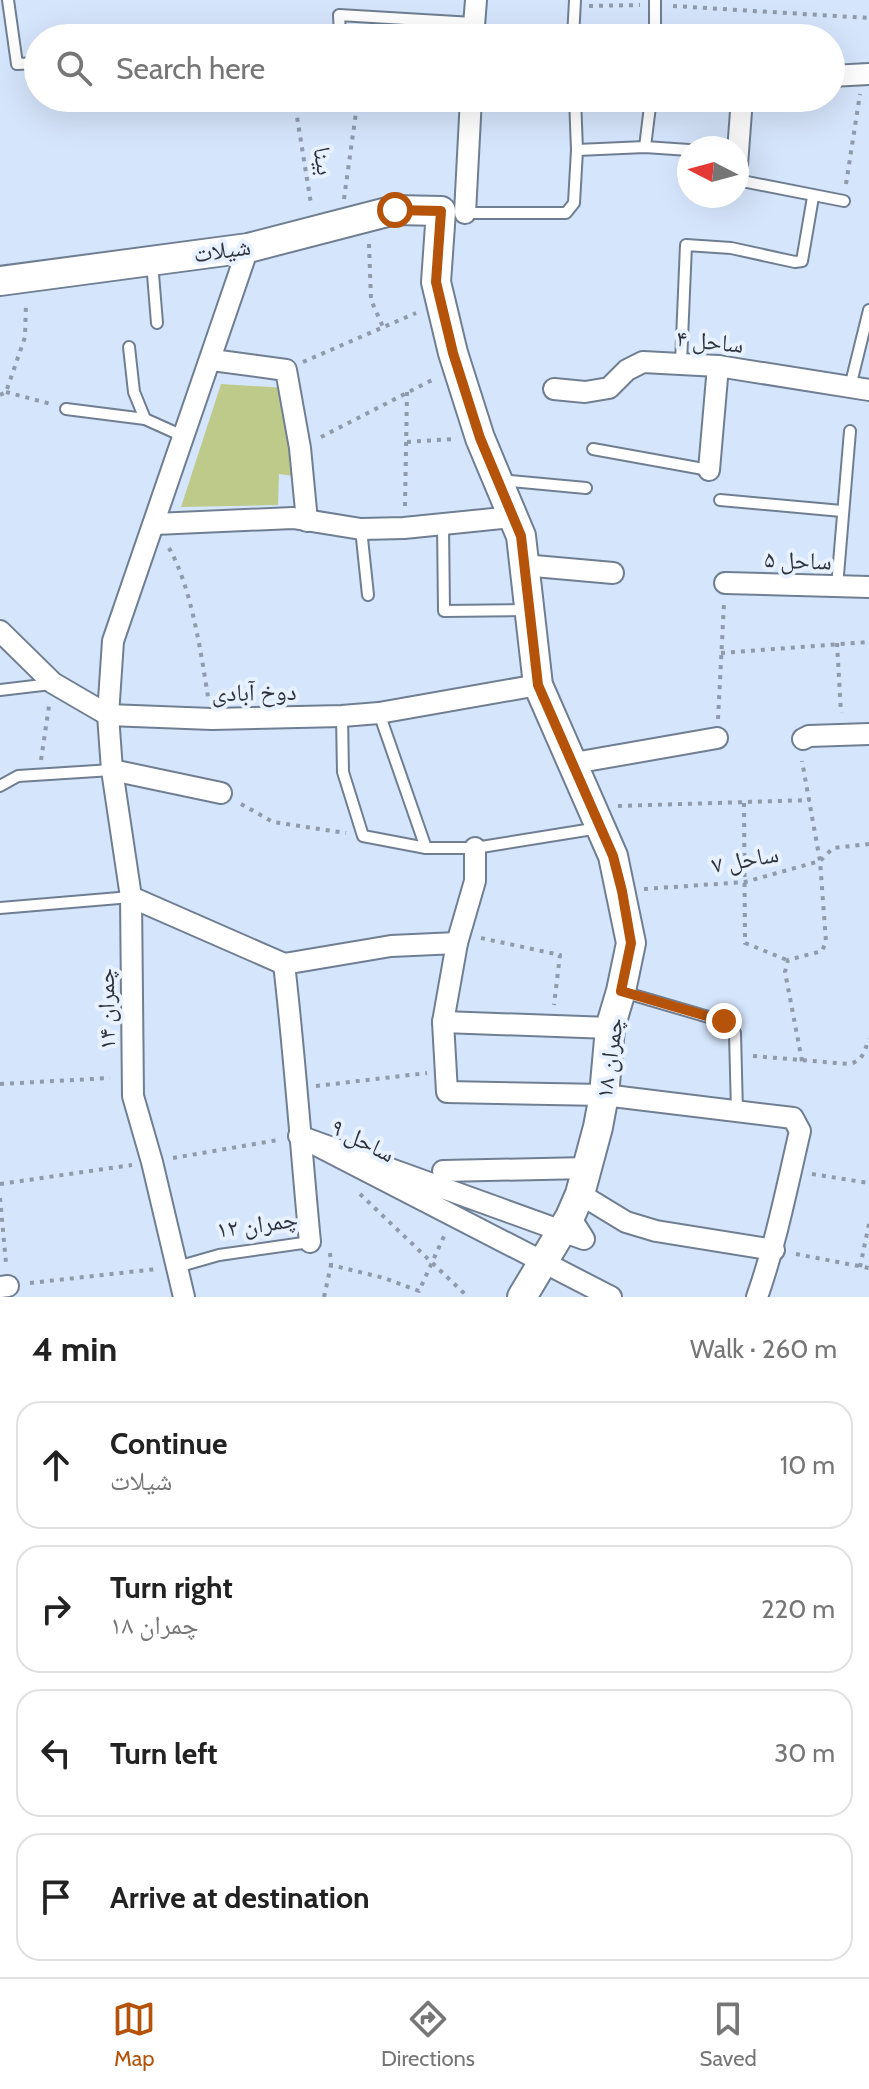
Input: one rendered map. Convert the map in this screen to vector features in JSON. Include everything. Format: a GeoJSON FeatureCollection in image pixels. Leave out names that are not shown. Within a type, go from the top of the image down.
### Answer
{"type":"FeatureCollection","features":[{"type":"Feature","properties":{"kind":"street"},"geometry":{"type":"LineString","coordinates":[[474,24],[476,0]]}},
{"type":"Feature","properties":{"kind":"street"},"geometry":{"type":"LineString","coordinates":[[845,75],[866,74]]}},
{"type":"Feature","properties":{"kind":"street"},"geometry":{"type":"LineString","coordinates":[[453,212],[469,112]]}},
{"type":"Feature","properties":{"kind":"street"},"geometry":{"type":"LineString","coordinates":[[739,136],[741,112]]}},
{"type":"Feature","properties":{"kind":"street","name":"شیلات"},"geometry":{"type":"LineString","coordinates":[[13,279],[248,248],[395,210],[453,212]]}},
{"type":"Feature","properties":{"kind":"street","name":"چمران ۱۸"},"geometry":{"type":"LineString","coordinates":[[453,212],[436,282],[440,302],[480,438],[521,536],[538,685],[613,856],[631,943],[610,1028],[604,1095],[579,1193],[522,1297]]}},
{"type":"Feature","properties":{"kind":"street","name":"چمران ۱۴"},"geometry":{"type":"LineString","coordinates":[[184,1297],[133,1096],[131,897],[112,770],[108,715],[113,641],[248,248]]}},
{"type":"Feature","properties":{"kind":"street"},"geometry":{"type":"LineString","coordinates":[[212,360],[286,370],[300,448],[307,521]]}},
{"type":"Feature","properties":{"kind":"street","name":"ساحل ۴"},"geometry":{"type":"LineString","coordinates":[[554,389],[585,392],[609,388],[635,364],[681,363],[859,389]]}},
{"type":"Feature","properties":{"kind":"street"},"geometry":{"type":"LineString","coordinates":[[709,470],[718,366]]}},
{"type":"Feature","properties":{"kind":"street"},"geometry":{"type":"LineString","coordinates":[[155,524],[293,518],[361,529],[513,517]]}},
{"type":"Feature","properties":{"kind":"street"},"geometry":{"type":"LineString","coordinates":[[523,565],[613,573]]}},
{"type":"Feature","properties":{"kind":"street","name":"ساحل ۵"},"geometry":{"type":"LineString","coordinates":[[725,583],[869,587]]}},
{"type":"Feature","properties":{"kind":"street","name":"دوخ آبادی"},"geometry":{"type":"LineString","coordinates":[[0,631],[53,683],[108,715],[212,719],[342,716],[379,713],[538,685]]}},
{"type":"Feature","properties":{"kind":"street"},"geometry":{"type":"LineString","coordinates":[[803,739],[809,736],[869,734]]}},
{"type":"Feature","properties":{"kind":"street"},"geometry":{"type":"LineString","coordinates":[[574,763],[717,738]]}},
{"type":"Feature","properties":{"kind":"street"},"geometry":{"type":"LineString","coordinates":[[112,770],[221,793]]}},
{"type":"Feature","properties":{"kind":"street"},"geometry":{"type":"LineString","coordinates":[[475,848],[475,881],[458,938],[443,1022],[447,1092],[604,1095],[793,1118],[799,1124],[800,1131],[774,1250],[757,1297]]}},
{"type":"Feature","properties":{"kind":"street"},"geometry":{"type":"LineString","coordinates":[[131,897],[284,964],[458,938]]}},
{"type":"Feature","properties":{"kind":"street"},"geometry":{"type":"LineString","coordinates":[[284,964],[310,1242]]}},
{"type":"Feature","properties":{"kind":"street"},"geometry":{"type":"LineString","coordinates":[[443,1022],[610,1028]]}},
{"type":"Feature","properties":{"kind":"street","name":"ساحل ۹"},"geometry":{"type":"LineString","coordinates":[[299,1136],[584,1239],[579,1193]]}},
{"type":"Feature","properties":{"kind":"street","name":"ساحل ۹"},"geometry":{"type":"LineString","coordinates":[[299,1136],[611,1297]]}},
{"type":"Feature","properties":{"kind":"street"},"geometry":{"type":"LineString","coordinates":[[443,1171],[579,1193],[611,1214],[641,1227],[774,1250]]}},
{"type":"Feature","properties":{"kind":"lane"},"geometry":{"type":"LineString","coordinates":[[8,0],[17,64],[24,64]]}},
{"type":"Feature","properties":{"kind":"lane"},"geometry":{"type":"LineString","coordinates":[[655,2],[655,24]]}},
{"type":"Feature","properties":{"kind":"lane"},"geometry":{"type":"LineString","coordinates":[[574,24],[575,3]]}},
{"type":"Feature","properties":{"kind":"lane"},"geometry":{"type":"LineString","coordinates":[[339,24],[339,15],[419,24]]}},
{"type":"Feature","properties":{"kind":"lane"},"geometry":{"type":"LineString","coordinates":[[453,212],[566,213],[574,203],[576,112]]}},
{"type":"Feature","properties":{"kind":"lane"},"geometry":{"type":"LineString","coordinates":[[645,147],[649,112]]}},
{"type":"Feature","properties":{"kind":"lane"},"geometry":{"type":"LineString","coordinates":[[577,150],[645,147],[677,149]]}},
{"type":"Feature","properties":{"kind":"lane"},"geometry":{"type":"LineString","coordinates":[[749,183],[844,201]]}},
{"type":"Feature","properties":{"kind":"lane"},"geometry":{"type":"LineString","coordinates":[[681,363],[686,245],[731,248],[802,261],[813,197]]}},
{"type":"Feature","properties":{"kind":"lane"},"geometry":{"type":"LineString","coordinates":[[152,260],[157,323]]}},
{"type":"Feature","properties":{"kind":"lane"},"geometry":{"type":"LineString","coordinates":[[859,389],[869,310]]}},
{"type":"Feature","properties":{"kind":"lane"},"geometry":{"type":"LineString","coordinates":[[129,347],[134,392],[145,419]]}},
{"type":"Feature","properties":{"kind":"lane"},"geometry":{"type":"LineString","coordinates":[[66,409],[145,419],[185,437]]}},
{"type":"Feature","properties":{"kind":"lane"},"geometry":{"type":"LineString","coordinates":[[837,587],[850,431]]}},
{"type":"Feature","properties":{"kind":"lane"},"geometry":{"type":"LineString","coordinates":[[593,449],[709,470]]}},
{"type":"Feature","properties":{"kind":"lane"},"geometry":{"type":"LineString","coordinates":[[496,479],[586,488]]}},
{"type":"Feature","properties":{"kind":"lane"},"geometry":{"type":"LineString","coordinates":[[720,500],[842,511]]}},
{"type":"Feature","properties":{"kind":"lane"},"geometry":{"type":"LineString","coordinates":[[443,524],[444,611],[528,610]]}},
{"type":"Feature","properties":{"kind":"lane"},"geometry":{"type":"LineString","coordinates":[[361,529],[368,595]]}},
{"type":"Feature","properties":{"kind":"lane"},"geometry":{"type":"LineString","coordinates":[[0,690],[53,683]]}},
{"type":"Feature","properties":{"kind":"lane"},"geometry":{"type":"LineString","coordinates":[[379,713],[426,848]]}},
{"type":"Feature","properties":{"kind":"lane"},"geometry":{"type":"LineString","coordinates":[[342,716],[343,772],[363,836],[426,848],[475,848],[596,817]]}},
{"type":"Feature","properties":{"kind":"lane"},"geometry":{"type":"LineString","coordinates":[[0,786],[18,776],[112,770]]}},
{"type":"Feature","properties":{"kind":"lane"},"geometry":{"type":"LineString","coordinates":[[0,908],[131,897]]}},
{"type":"Feature","properties":{"kind":"lane"},"geometry":{"type":"LineString","coordinates":[[621,991],[729,1023],[734,1029],[737,1112]]}},
{"type":"Feature","properties":{"kind":"lane","name":"چمران ۱۲"},"geometry":{"type":"LineString","coordinates":[[175,1267],[219,1255],[310,1242]]}},
{"type":"Feature","properties":{"kind":"path"},"geometry":{"type":"LineString","coordinates":[[575,3],[655,2],[869,18]]}},
{"type":"Feature","properties":{"kind":"path"},"geometry":{"type":"LineString","coordinates":[[844,201],[866,74]]}},
{"type":"Feature","properties":{"kind":"path","name":"بینا"},"geometry":{"type":"LineString","coordinates":[[298,112],[328,227]]}},
{"type":"Feature","properties":{"kind":"path"},"geometry":{"type":"LineString","coordinates":[[328,227],[355,112]]}},
{"type":"Feature","properties":{"kind":"path"},"geometry":{"type":"LineString","coordinates":[[368,217],[371,300],[383,327]]}},
{"type":"Feature","properties":{"kind":"path"},"geometry":{"type":"LineString","coordinates":[[6,392],[25,337],[13,279]]}},
{"type":"Feature","properties":{"kind":"path"},"geometry":{"type":"LineString","coordinates":[[286,370],[440,302]]}},
{"type":"Feature","properties":{"kind":"path"},"geometry":{"type":"LineString","coordinates":[[300,448],[457,367]]}},
{"type":"Feature","properties":{"kind":"path"},"geometry":{"type":"LineString","coordinates":[[0,395],[6,392],[66,409]]}},
{"type":"Feature","properties":{"kind":"path"},"geometry":{"type":"LineString","coordinates":[[404,528],[407,392]]}},
{"type":"Feature","properties":{"kind":"path"},"geometry":{"type":"LineString","coordinates":[[406,442],[480,438]]}},
{"type":"Feature","properties":{"kind":"path"},"geometry":{"type":"LineString","coordinates":[[155,524],[178,563],[201,653],[212,719]]}},
{"type":"Feature","properties":{"kind":"path"},"geometry":{"type":"LineString","coordinates":[[717,738],[725,583]]}},
{"type":"Feature","properties":{"kind":"path"},"geometry":{"type":"LineString","coordinates":[[721,653],[869,642]]}},
{"type":"Feature","properties":{"kind":"path"},"geometry":{"type":"LineString","coordinates":[[837,643],[842,735]]}},
{"type":"Feature","properties":{"kind":"path"},"geometry":{"type":"LineString","coordinates":[[39,775],[53,683]]}},
{"type":"Feature","properties":{"kind":"path"},"geometry":{"type":"LineString","coordinates":[[744,803],[745,943],[788,960],[822,951],[825,948],[820,861],[800,749],[803,739]]}},
{"type":"Feature","properties":{"kind":"path"},"geometry":{"type":"LineString","coordinates":[[221,793],[273,822],[363,836]]}},
{"type":"Feature","properties":{"kind":"path"},"geometry":{"type":"LineString","coordinates":[[596,817],[810,800]]}},
{"type":"Feature","properties":{"kind":"path","name":"ساحل ۷"},"geometry":{"type":"LineString","coordinates":[[622,891],[745,882],[820,861],[833,848],[869,844]]}},
{"type":"Feature","properties":{"kind":"path"},"geometry":{"type":"LineString","coordinates":[[458,938],[560,955],[552,1025]]}},
{"type":"Feature","properties":{"kind":"path"},"geometry":{"type":"LineString","coordinates":[[788,960],[785,972],[802,1061]]}},
{"type":"Feature","properties":{"kind":"path"},"geometry":{"type":"LineString","coordinates":[[735,1054],[802,1061],[858,1062],[869,1039]]}},
{"type":"Feature","properties":{"kind":"path"},"geometry":{"type":"LineString","coordinates":[[298,1088],[446,1071]]}},
{"type":"Feature","properties":{"kind":"path"},"geometry":{"type":"LineString","coordinates":[[0,1084],[133,1076]]}},
{"type":"Feature","properties":{"kind":"path"},"geometry":{"type":"LineString","coordinates":[[791,1171],[869,1183]]}},
{"type":"Feature","properties":{"kind":"path"},"geometry":{"type":"LineString","coordinates":[[356,1190],[468,1297]]}},
{"type":"Feature","properties":{"kind":"path"},"geometry":{"type":"LineString","coordinates":[[0,1198],[4,1287],[175,1267]]}},
{"type":"Feature","properties":{"kind":"path"},"geometry":{"type":"LineString","coordinates":[[324,1297],[331,1265],[384,1278],[419,1291],[450,1222]]}},
{"type":"Feature","properties":{"kind":"path"},"geometry":{"type":"LineString","coordinates":[[860,1267],[869,1224]]}},
{"type":"Feature","properties":{"kind":"path","name":"چمران ۱۲"},"geometry":{"type":"LineString","coordinates":[[310,1242],[330,1243],[331,1265]]}},
{"type":"Feature","properties":{"kind":"path"},"geometry":{"type":"LineString","coordinates":[[774,1250],[869,1268]]}},
{"type":"Feature","properties":{"kind":"green space"},"geometry":{"type":"Polygon","coordinates":[[[221,384],[285,388],[294,476],[279,474],[278,505],[181,507],[221,384]]]}},
{"type":"Feature","properties":{"kind":"route"},"geometry":{"type":"LineString","coordinates":[[395,210],[441,211],[436,282],[453,353],[480,438],[521,536],[538,685],[613,856],[622,891],[631,943],[621,991],[724,1021]]}}]}
